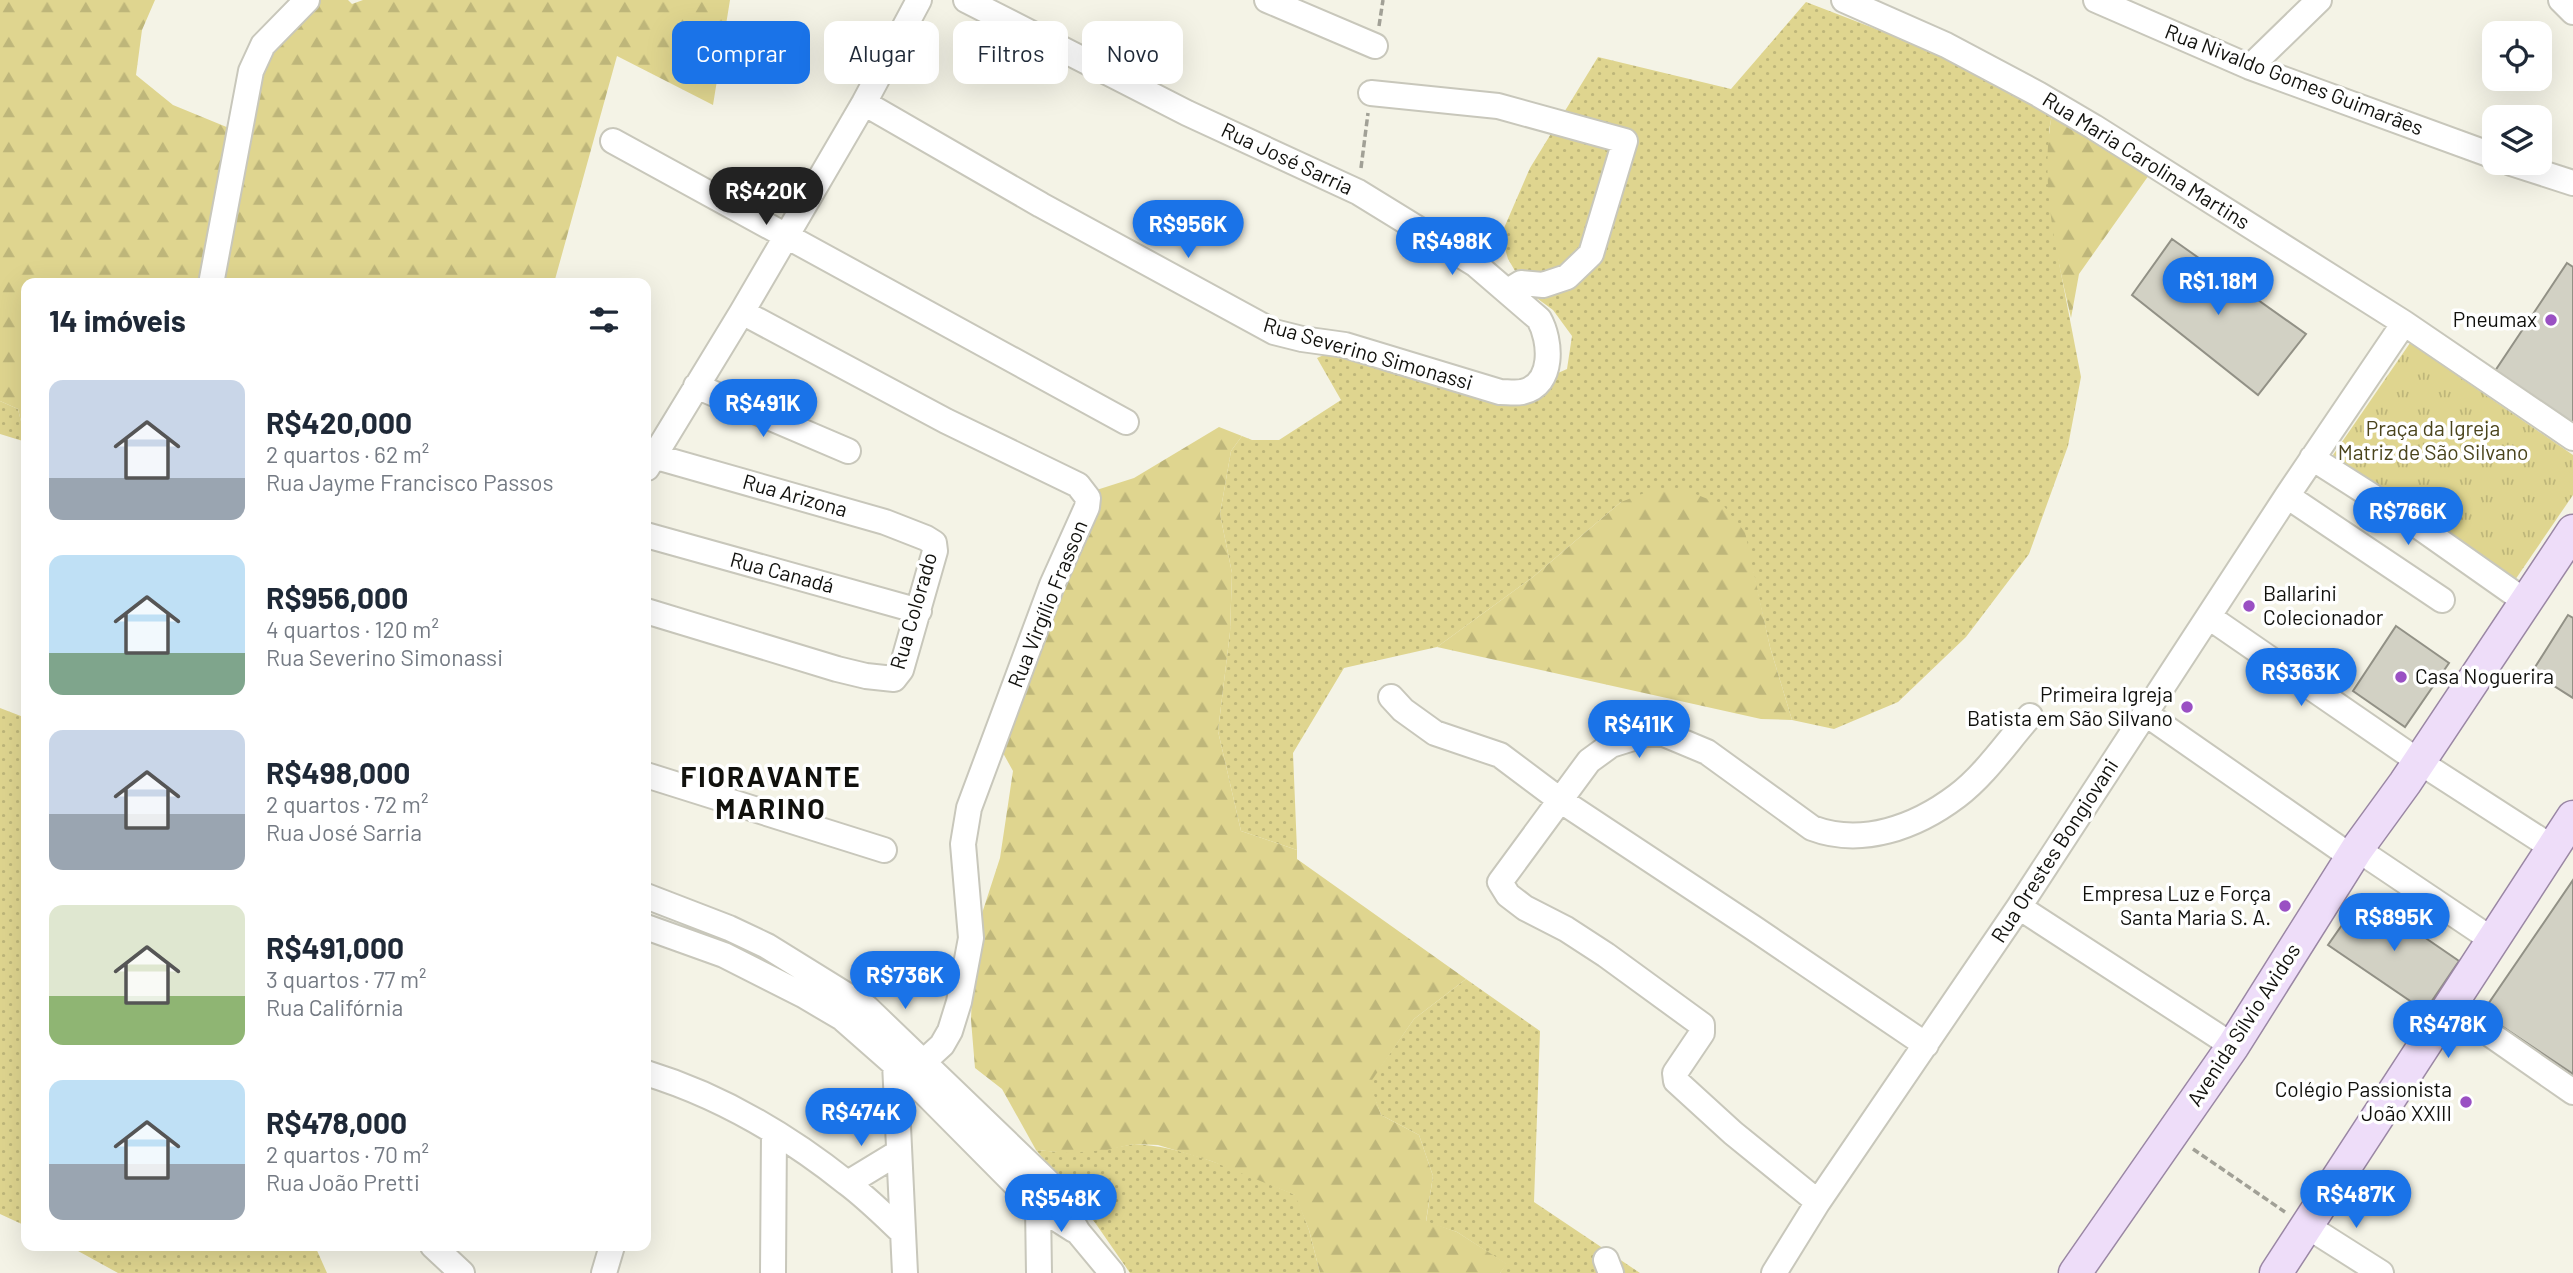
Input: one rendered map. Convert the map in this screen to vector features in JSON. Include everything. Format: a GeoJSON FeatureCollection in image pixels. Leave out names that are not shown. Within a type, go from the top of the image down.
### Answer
{"type":"FeatureCollection","features":[{"type":"Feature","properties":{"kind":"main road","name":"Avenida Sílvio Avidos"},"geometry":{"type":"LineString","coordinates":[[2075,1273],[2233,1046],[2355,853],[2573,531]]}},
{"type":"Feature","properties":{"kind":"main road"},"geometry":{"type":"LineString","coordinates":[[2276,1273],[2572,820]]}},
{"type":"Feature","properties":{"kind":"street"},"geometry":{"type":"LineString","coordinates":[[212,278],[251,71],[263,45],[307,0]]}},
{"type":"Feature","properties":{"kind":"street"},"geometry":{"type":"LineString","coordinates":[[651,460],[787,236],[864,103],[919,0]]}},
{"type":"Feature","properties":{"kind":"street","name":"Rua José Sarria"},"geometry":{"type":"LineString","coordinates":[[966,0],[1187,113],[1358,192],[1475,264],[1539,319],[1549,345],[1543,374]]}},
{"type":"Feature","properties":{"kind":"street"},"geometry":{"type":"LineString","coordinates":[[1267,0],[1376,46]]}},
{"type":"Feature","properties":{"kind":"street","name":"Rua Maria Carolina Martins"},"geometry":{"type":"LineString","coordinates":[[1844,0],[1946,45],[2038,94],[2404,323],[2573,438]]}},
{"type":"Feature","properties":{"kind":"street","name":"Rua Nivaldo Gomes Guimarães"},"geometry":{"type":"LineString","coordinates":[[2096,0],[2250,67],[2482,152]]}},
{"type":"Feature","properties":{"kind":"street"},"geometry":{"type":"LineString","coordinates":[[2250,67],[2319,0]]}},
{"type":"Feature","properties":{"kind":"street"},"geometry":{"type":"LineString","coordinates":[[2561,0],[2573,12]]}},
{"type":"Feature","properties":{"kind":"street"},"geometry":{"type":"LineString","coordinates":[[1371,93],[1498,106],[1625,141],[1591,254],[1567,276],[1544,285],[1521,283],[1508,291]]}},
{"type":"Feature","properties":{"kind":"street","name":"Rua Severino Simonassi"},"geometry":{"type":"LineString","coordinates":[[864,103],[1041,205],[1274,332],[1345,345],[1500,392],[1521,393],[1529,390],[1539,382],[1543,374]]}},
{"type":"Feature","properties":{"kind":"street"},"geometry":{"type":"LineString","coordinates":[[613,141],[1126,422]]}},
{"type":"Feature","properties":{"kind":"street"},"geometry":{"type":"LineString","coordinates":[[2548,175],[2573,183]]}},
{"type":"Feature","properties":{"kind":"street","name":"Rua Virgílio Frasson"},"geometry":{"type":"LineString","coordinates":[[742,312],[946,421],[1078,485],[1088,498],[1087,507],[1052,585],[970,808],[963,844],[971,938],[965,975],[950,1031],[942,1045],[910,1067]]}},
{"type":"Feature","properties":{"kind":"street","name":"Rua Orestes Bongiovani"},"geometry":{"type":"LineString","coordinates":[[1774,1273],[1818,1202],[2019,907],[2312,458],[2404,323]]}},
{"type":"Feature","properties":{"kind":"street"},"geometry":{"type":"LineString","coordinates":[[696,386],[848,451]]}},
{"type":"Feature","properties":{"kind":"street"},"geometry":{"type":"LineString","coordinates":[[2312,458],[2411,521],[2526,602]]}},
{"type":"Feature","properties":{"kind":"street","name":"Rua Arizona"},"geometry":{"type":"LineString","coordinates":[[651,464],[885,522],[934,543]]}},
{"type":"Feature","properties":{"kind":"street"},"geometry":{"type":"LineString","coordinates":[[2287,496],[2442,600]]}},
{"type":"Feature","properties":{"kind":"street","name":"Rua Canadá"},"geometry":{"type":"LineString","coordinates":[[651,536],[919,611]]}},
{"type":"Feature","properties":{"kind":"street","name":"Rua Colorado"},"geometry":{"type":"LineString","coordinates":[[651,613],[837,669],[894,679],[901,670],[919,611],[936,551],[934,543]]}},
{"type":"Feature","properties":{"kind":"street"},"geometry":{"type":"LineString","coordinates":[[2209,617],[2418,761],[2553,848]]}},
{"type":"Feature","properties":{"kind":"street"},"geometry":{"type":"LineString","coordinates":[[1391,696],[1428,729],[1450,740],[1500,755],[1560,800],[1926,1045]]}},
{"type":"Feature","properties":{"kind":"street"},"geometry":{"type":"LineString","coordinates":[[2146,714],[2355,853],[2494,941]]}},
{"type":"Feature","properties":{"kind":"street"},"geometry":{"type":"LineString","coordinates":[[1818,1202],[1733,1133],[1676,1081],[1675,1073],[1702,1033],[1702,1025],[1596,948],[1525,908],[1502,888],[1500,882],[1589,761],[1611,745],[1646,734],[1664,734],[1684,741],[1721,761],[1812,828],[1830,835],[1868,836],[1924,816],[1958,796],[2030,716]]}},
{"type":"Feature","properties":{"kind":"street"},"geometry":{"type":"LineString","coordinates":[[651,777],[884,850]]}},
{"type":"Feature","properties":{"kind":"street"},"geometry":{"type":"LineString","coordinates":[[651,898],[730,928],[767,946],[867,1007],[910,1067],[1038,1207],[1078,1232]]}},
{"type":"Feature","properties":{"kind":"street"},"geometry":{"type":"LineString","coordinates":[[2019,907],[2233,1046]]}},
{"type":"Feature","properties":{"kind":"street"},"geometry":{"type":"LineString","coordinates":[[651,928],[724,955],[803,995],[910,1067],[1051,1185],[1078,1232],[1112,1273]]}},
{"type":"Feature","properties":{"kind":"street"},"geometry":{"type":"LineString","coordinates":[[2451,1007],[2573,1092]]}},
{"type":"Feature","properties":{"kind":"street"},"geometry":{"type":"LineString","coordinates":[[905,1273],[899,1152],[910,1067]]}},
{"type":"Feature","properties":{"kind":"street"},"geometry":{"type":"LineString","coordinates":[[651,1074],[680,1083],[774,1132],[848,1183],[903,1233]]}},
{"type":"Feature","properties":{"kind":"street"},"geometry":{"type":"LineString","coordinates":[[773,1273],[774,1132]]}},
{"type":"Feature","properties":{"kind":"street"},"geometry":{"type":"LineString","coordinates":[[848,1183],[899,1152]]}},
{"type":"Feature","properties":{"kind":"street"},"geometry":{"type":"LineString","coordinates":[[1039,1273],[1038,1207],[1051,1185]]}},
{"type":"Feature","properties":{"kind":"street"},"geometry":{"type":"LineString","coordinates":[[2307,1226],[2381,1273]]}},
{"type":"Feature","properties":{"kind":"street"},"geometry":{"type":"LineString","coordinates":[[438,1251],[462,1273]]}},
{"type":"Feature","properties":{"kind":"street"},"geometry":{"type":"LineString","coordinates":[[604,1273],[611,1251]]}},
{"type":"Feature","properties":{"kind":"path"},"geometry":{"type":"LineString","coordinates":[[1358,192],[1371,93]]}},
{"type":"Feature","properties":{"kind":"path"},"geometry":{"type":"LineString","coordinates":[[2172,1135],[2307,1226]]}},
{"type":"Feature","properties":{"kind":"green space"},"geometry":{"type":"Polygon","coordinates":[[[0,0],[155,0],[142,30],[136,75],[173,105],[229,128],[271,30],[311,0],[348,0],[352,4],[363,0],[730,0],[727,21],[672,21],[672,84],[716,84],[713,105],[617,56],[555,278],[21,278],[21,421],[18,409],[0,401],[0,0]]]}},
{"type":"Feature","properties":{"kind":"green space"},"geometry":{"type":"Polygon","coordinates":[[[1806,2],[1928,49],[2052,114],[2049,131],[2049,194],[2081,377],[2068,446],[2029,554],[1966,637],[1898,702],[1834,729],[1792,720],[1770,647],[1744,532],[1621,502],[1533,577],[1437,647],[1344,668],[1293,753],[1297,850],[1241,831],[1218,731],[1230,632],[1232,573],[1220,514],[1231,451],[1242,436],[1252,440],[1279,440],[1341,400],[1317,358],[1357,340],[1483,385],[1531,385],[1567,369],[1572,336],[1553,310],[1527,291],[1508,259],[1501,235],[1530,168],[1598,57],[1731,89],[1806,2]]]}},
{"type":"Feature","properties":{"kind":"green space"},"geometry":{"type":"Polygon","coordinates":[[[2052,114],[2149,175],[2079,274],[2071,318],[2055,243],[2048,191],[2048,139],[2052,114]]]}},
{"type":"Feature","properties":{"kind":"green space","name":"Praça da Igreja Matriz de São Silvano"},"geometry":{"type":"Polygon","coordinates":[[[2410,343],[2573,455],[2573,495],[2515,580],[2333,455],[2410,343]]]}},
{"type":"Feature","properties":{"kind":"green space"},"geometry":{"type":"Polygon","coordinates":[[[0,401],[18,409],[21,440],[0,434],[0,401]]]}},
{"type":"Feature","properties":{"kind":"green space"},"geometry":{"type":"Polygon","coordinates":[[[1219,427],[1242,436],[1231,451],[1220,514],[1232,573],[1230,632],[1218,731],[1241,831],[1297,850],[1297,859],[1466,979],[1414,1019],[1370,1083],[1381,1115],[1419,1135],[1433,1176],[1426,1221],[1457,1232],[1507,1264],[1500,1273],[1320,1273],[1309,1230],[1295,1195],[1211,1161],[1158,1145],[1134,1144],[1107,1150],[1068,1153],[1036,1150],[1002,1089],[975,1068],[971,1020],[974,938],[1000,858],[1013,771],[1003,753],[1084,494],[1134,478],[1219,427]]]}},
{"type":"Feature","properties":{"kind":"green space"},"geometry":{"type":"Polygon","coordinates":[[[1655,489],[1690,492],[1723,505],[1745,532],[1770,647],[1792,720],[1761,719],[1437,647],[1533,577],[1621,502],[1655,489]]]}},
{"type":"Feature","properties":{"kind":"green space"},"geometry":{"type":"Polygon","coordinates":[[[0,708],[21,716],[21,1224],[0,1214],[0,708]]]}},
{"type":"Feature","properties":{"kind":"green space"},"geometry":{"type":"Polygon","coordinates":[[[1466,979],[1540,1031],[1534,1202],[1640,1273],[1500,1273],[1506,1264],[1457,1232],[1426,1222],[1433,1176],[1419,1135],[1381,1115],[1369,1083],[1414,1019],[1466,979]]]}},
{"type":"Feature","properties":{"kind":"green space"},"geometry":{"type":"Polygon","coordinates":[[[1134,1144],[1196,1156],[1296,1195],[1309,1230],[1320,1273],[1130,1273],[1096,1224],[1036,1150],[1085,1151],[1134,1144]]]}},
{"type":"Feature","properties":{"kind":"green space"},"geometry":{"type":"Polygon","coordinates":[[[78,1251],[317,1251],[327,1273],[118,1273],[78,1251]]]}},
{"type":"Feature","properties":{"kind":"building"},"geometry":{"type":"Polygon","coordinates":[[[2172,239],[2306,334],[2258,395],[2132,295],[2172,239]]]}},
{"type":"Feature","properties":{"kind":"building","name":"Pneumax"},"geometry":{"type":"Polygon","coordinates":[[[2567,263],[2573,267],[2573,426],[2493,374],[2567,263]]]}},
{"type":"Feature","properties":{"kind":"building"},"geometry":{"type":"Polygon","coordinates":[[[2568,615],[2573,618],[2573,698],[2532,672],[2568,615]]]}},
{"type":"Feature","properties":{"kind":"building","name":"Casa Noguerira"},"geometry":{"type":"Polygon","coordinates":[[[2396,626],[2449,663],[2405,727],[2353,691],[2396,626]]]}},
{"type":"Feature","properties":{"kind":"building"},"geometry":{"type":"Polygon","coordinates":[[[2573,880],[2573,1074],[2482,1013],[2573,880]]]}},
{"type":"Feature","properties":{"kind":"building"},"geometry":{"type":"Polygon","coordinates":[[[2363,895],[2459,961],[2425,1011],[2328,945],[2363,895]]]}},
{"type":"Feature","properties":{"kind":"place","name":"Pneumax"},"geometry":{"type":"Point","coordinates":[2551,320]}},
{"type":"Feature","properties":{"kind":"place","name":"Ballarini Colecionador"},"geometry":{"type":"Point","coordinates":[2249,606]}},
{"type":"Feature","properties":{"kind":"place","name":"Casa Noguerira"},"geometry":{"type":"Point","coordinates":[2401,677]}},
{"type":"Feature","properties":{"kind":"place","name":"Primeira Igreja Batista em São Silvano"},"geometry":{"type":"Point","coordinates":[2187,707]}},
{"type":"Feature","properties":{"kind":"place","name":"Empresa Luz e Força Santa Maria S. A."},"geometry":{"type":"Point","coordinates":[2285,906]}},
{"type":"Feature","properties":{"kind":"place","name":"Colégio Passionista João XXIII"},"geometry":{"type":"Point","coordinates":[2466,1102]}},
{"type":"Feature","properties":{"kind":"district","name":"FIORAVANTE MARINO"},"geometry":{"type":"Point","coordinates":[771,793]}}]}
